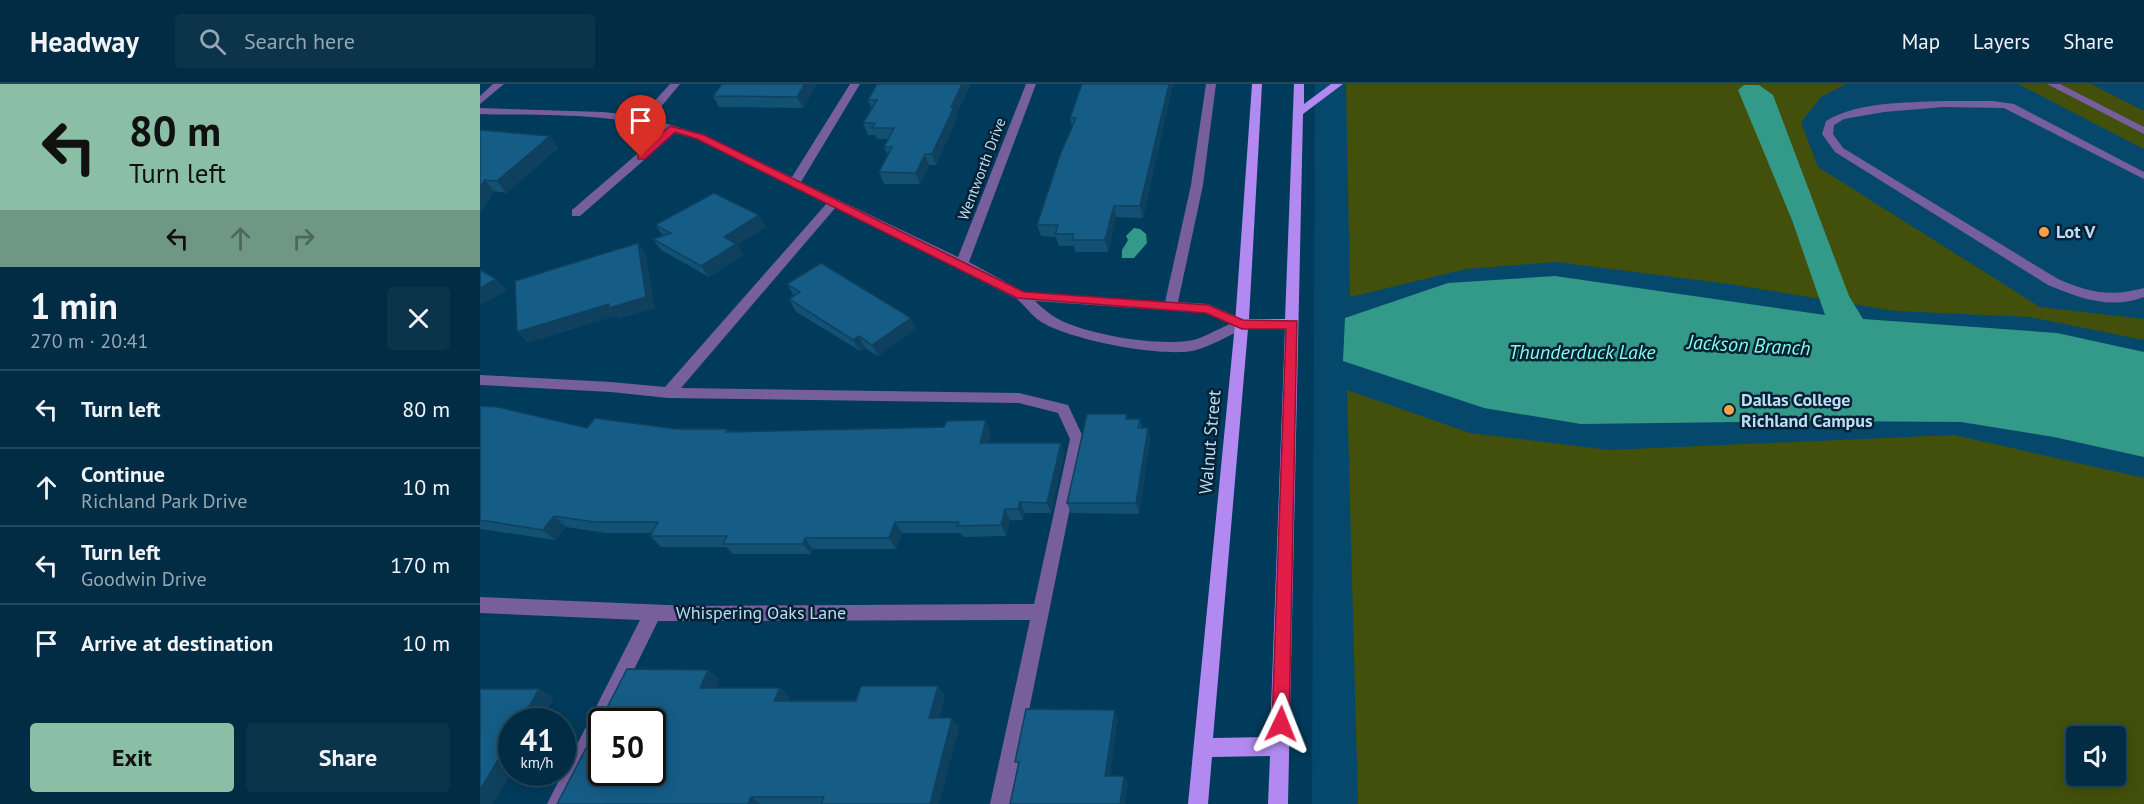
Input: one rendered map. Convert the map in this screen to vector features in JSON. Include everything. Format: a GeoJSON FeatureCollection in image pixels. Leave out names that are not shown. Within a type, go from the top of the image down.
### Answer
{"type":"FeatureCollection","features":[{"type":"Feature","properties":{"kind":"main road","name":"Walnut Street"},"geometry":{"type":"LineString","coordinates":[[1198,804],[1242,324],[1257,84]]}},
{"type":"Feature","properties":{"kind":"main road"},"geometry":{"type":"LineString","coordinates":[[1278,804],[1299,84]]}},
{"type":"Feature","properties":{"kind":"main road"},"geometry":{"type":"LineString","coordinates":[[1299,112],[1338,84]]}},
{"type":"Feature","properties":{"kind":"main road"},"geometry":{"type":"LineString","coordinates":[[1242,324],[1292,324]]}},
{"type":"Feature","properties":{"kind":"main road"},"geometry":{"type":"LineString","coordinates":[[1202,748],[1280,747]]}},
{"type":"Feature","properties":{"kind":"street"},"geometry":{"type":"LineString","coordinates":[[480,101],[499,84]]}},
{"type":"Feature","properties":{"kind":"street"},"geometry":{"type":"LineString","coordinates":[[644,120],[675,84]]}},
{"type":"Feature","properties":{"kind":"street"},"geometry":{"type":"LineString","coordinates":[[794,184],[855,84]]}},
{"type":"Feature","properties":{"kind":"street","name":"Wentworth Drive"},"geometry":{"type":"LineString","coordinates":[[962,264],[1031,84]]}},
{"type":"Feature","properties":{"kind":"street"},"geometry":{"type":"LineString","coordinates":[[1172,306],[1196,195],[1211,84]]}},
{"type":"Feature","properties":{"kind":"street"},"geometry":{"type":"LineString","coordinates":[[2052,84],[2144,131]]}},
{"type":"Feature","properties":{"kind":"street"},"geometry":{"type":"LineString","coordinates":[[2144,176],[2007,105],[1911,106],[1846,113],[1828,124],[1827,132],[1830,141],[1839,150],[2053,282],[2077,292],[2105,298],[2130,299],[2144,292]]}},
{"type":"Feature","properties":{"kind":"street"},"geometry":{"type":"LineString","coordinates":[[480,111],[558,111],[644,120],[700,137],[962,264],[1022,296],[1042,316],[1065,327],[1111,339],[1160,346],[1191,346],[1242,324]]}},
{"type":"Feature","properties":{"kind":"street"},"geometry":{"type":"LineString","coordinates":[[576,213],[674,128]]}},
{"type":"Feature","properties":{"kind":"street"},"geometry":{"type":"LineString","coordinates":[[668,393],[833,203]]}},
{"type":"Feature","properties":{"kind":"street"},"geometry":{"type":"LineString","coordinates":[[1022,296],[1208,309],[1242,324]]}},
{"type":"Feature","properties":{"kind":"street"},"geometry":{"type":"LineString","coordinates":[[480,380],[611,387],[668,393],[1019,398],[1063,409],[1077,439],[1000,804]]}},
{"type":"Feature","properties":{"kind":"street","name":"Whispering Oaks Lane"},"geometry":{"type":"LineString","coordinates":[[480,605],[566,611],[653,613],[1042,612]]}},
{"type":"Feature","properties":{"kind":"street"},"geometry":{"type":"LineString","coordinates":[[557,804],[653,613]]}},
{"type":"Feature","properties":{"kind":"shaded area","name":"Dallas College Richland Campus"},"geometry":{"type":"Polygon","coordinates":[[[1315,84],[2144,84],[2144,804],[1312,804],[1315,84]]]}},
{"type":"Feature","properties":{"kind":"shaded area"},"geometry":{"type":"Polygon","coordinates":[[[1346,84],[1846,84],[1821,97],[1801,122],[1818,167],[2040,307],[2144,319],[2144,340],[2030,317],[1896,311],[1729,284],[1556,262],[1466,269],[1350,297],[1346,84]]]}},
{"type":"Feature","properties":{"kind":"shaded area"},"geometry":{"type":"Polygon","coordinates":[[[2018,84],[2091,84],[2144,111],[2144,149],[2018,84]]]}},
{"type":"Feature","properties":{"kind":"shaded area"},"geometry":{"type":"Polygon","coordinates":[[[1347,390],[1470,433],[1609,450],[1954,435],[2144,478],[2144,804],[1358,804],[1347,390]]]}},
{"type":"Feature","properties":{"kind":"water","name":"Thunderduck Lake"},"geometry":{"type":"Polygon","coordinates":[[[1744,85],[1759,85],[1773,95],[1849,296],[1863,319],[2057,333],[2144,352],[2144,457],[2054,437],[1961,422],[1581,424],[1484,408],[1343,361],[1345,318],[1448,283],[1555,276],[1825,315],[1792,220],[1738,90],[1744,85]]]}},
{"type":"Feature","properties":{"kind":"water"},"geometry":{"type":"Polygon","coordinates":[[[1134,228],[1146,234],[1147,243],[1134,258],[1122,258],[1122,250],[1128,240],[1126,236],[1134,228]]]}},
{"type":"Feature","properties":{"kind":"building"},"geometry":{"type":"Polygon","coordinates":[[[722,84],[805,84],[797,97],[713,96],[722,84]]]}},
{"type":"Feature","properties":{"kind":"building"},"geometry":{"type":"Polygon","coordinates":[[[877,84],[962,84],[932,154],[925,154],[916,173],[879,172],[892,147],[884,147],[894,128],[872,128],[875,123],[863,123],[877,100],[868,100],[877,84]]]}},
{"type":"Feature","properties":{"kind":"building"},"geometry":{"type":"Polygon","coordinates":[[[1082,84],[1169,84],[1140,206],[1114,206],[1105,240],[1072,240],[1074,234],[1055,234],[1058,225],[1037,225],[1060,155],[1076,118],[1070,118],[1082,84]]]}},
{"type":"Feature","properties":{"kind":"building"},"geometry":{"type":"Polygon","coordinates":[[[480,130],[550,136],[497,181],[485,180],[480,187],[480,130]]]}},
{"type":"Feature","properties":{"kind":"building"},"geometry":{"type":"Polygon","coordinates":[[[714,193],[759,215],[724,237],[736,244],[701,266],[653,239],[671,233],[655,225],[714,193]]]}},
{"type":"Feature","properties":{"kind":"building"},"geometry":{"type":"Polygon","coordinates":[[[638,243],[646,297],[609,308],[609,304],[517,332],[515,281],[638,243]]]}},
{"type":"Feature","properties":{"kind":"building"},"geometry":{"type":"Polygon","coordinates":[[[821,263],[911,318],[872,345],[859,336],[853,340],[789,299],[800,292],[787,284],[821,263]]]}},
{"type":"Feature","properties":{"kind":"building"},"geometry":{"type":"Polygon","coordinates":[[[480,270],[496,279],[480,288],[480,270]]]}},
{"type":"Feature","properties":{"kind":"building"},"geometry":{"type":"Polygon","coordinates":[[[480,406],[498,407],[587,428],[595,418],[676,429],[727,429],[726,432],[944,427],[947,421],[986,420],[980,443],[1061,443],[1047,503],[1020,502],[1018,509],[1005,509],[1001,525],[957,526],[959,522],[895,522],[889,538],[805,538],[803,544],[723,544],[727,536],[650,536],[658,522],[594,522],[554,516],[543,530],[480,520],[480,406]]]}},
{"type":"Feature","properties":{"kind":"building"},"geometry":{"type":"Polygon","coordinates":[[[1087,414],[1127,414],[1126,419],[1140,419],[1138,428],[1148,428],[1136,503],[1067,503],[1087,414]]]}},
{"type":"Feature","properties":{"kind":"building"},"geometry":{"type":"Polygon","coordinates":[[[627,669],[708,670],[700,688],[780,688],[774,701],[856,701],[861,686],[938,686],[929,718],[952,718],[930,804],[821,804],[824,797],[751,797],[748,804],[557,804],[566,786],[576,786],[576,767],[588,744],[588,786],[666,786],[666,708],[607,708],[627,669]]]}},
{"type":"Feature","properties":{"kind":"building"},"geometry":{"type":"Polygon","coordinates":[[[480,689],[539,689],[528,708],[498,708],[498,760],[480,790],[480,689]]]}},
{"type":"Feature","properties":{"kind":"building"},"geometry":{"type":"Polygon","coordinates":[[[1026,709],[1115,710],[1105,776],[1124,776],[1120,804],[1010,804],[1019,762],[1015,762],[1026,709]]]}},
{"type":"Feature","properties":{"kind":"place","name":"Lot V"},"geometry":{"type":"Point","coordinates":[2044,232]}},
{"type":"Feature","properties":{"kind":"place","name":"Dallas College Richland Campus"},"geometry":{"type":"Point","coordinates":[1729,410]}},
{"type":"Feature","properties":{"kind":"route"},"geometry":{"type":"LineString","coordinates":[[641,157],[674,128],[700,137],[962,264],[1022,296],[1208,309],[1242,324],[1292,324],[1281,724]]}},
{"type":"Feature","properties":{"kind":"water label","name":"Jackson Branch"},"geometry":{"type":"Point","coordinates":[1749,345]}}]}
